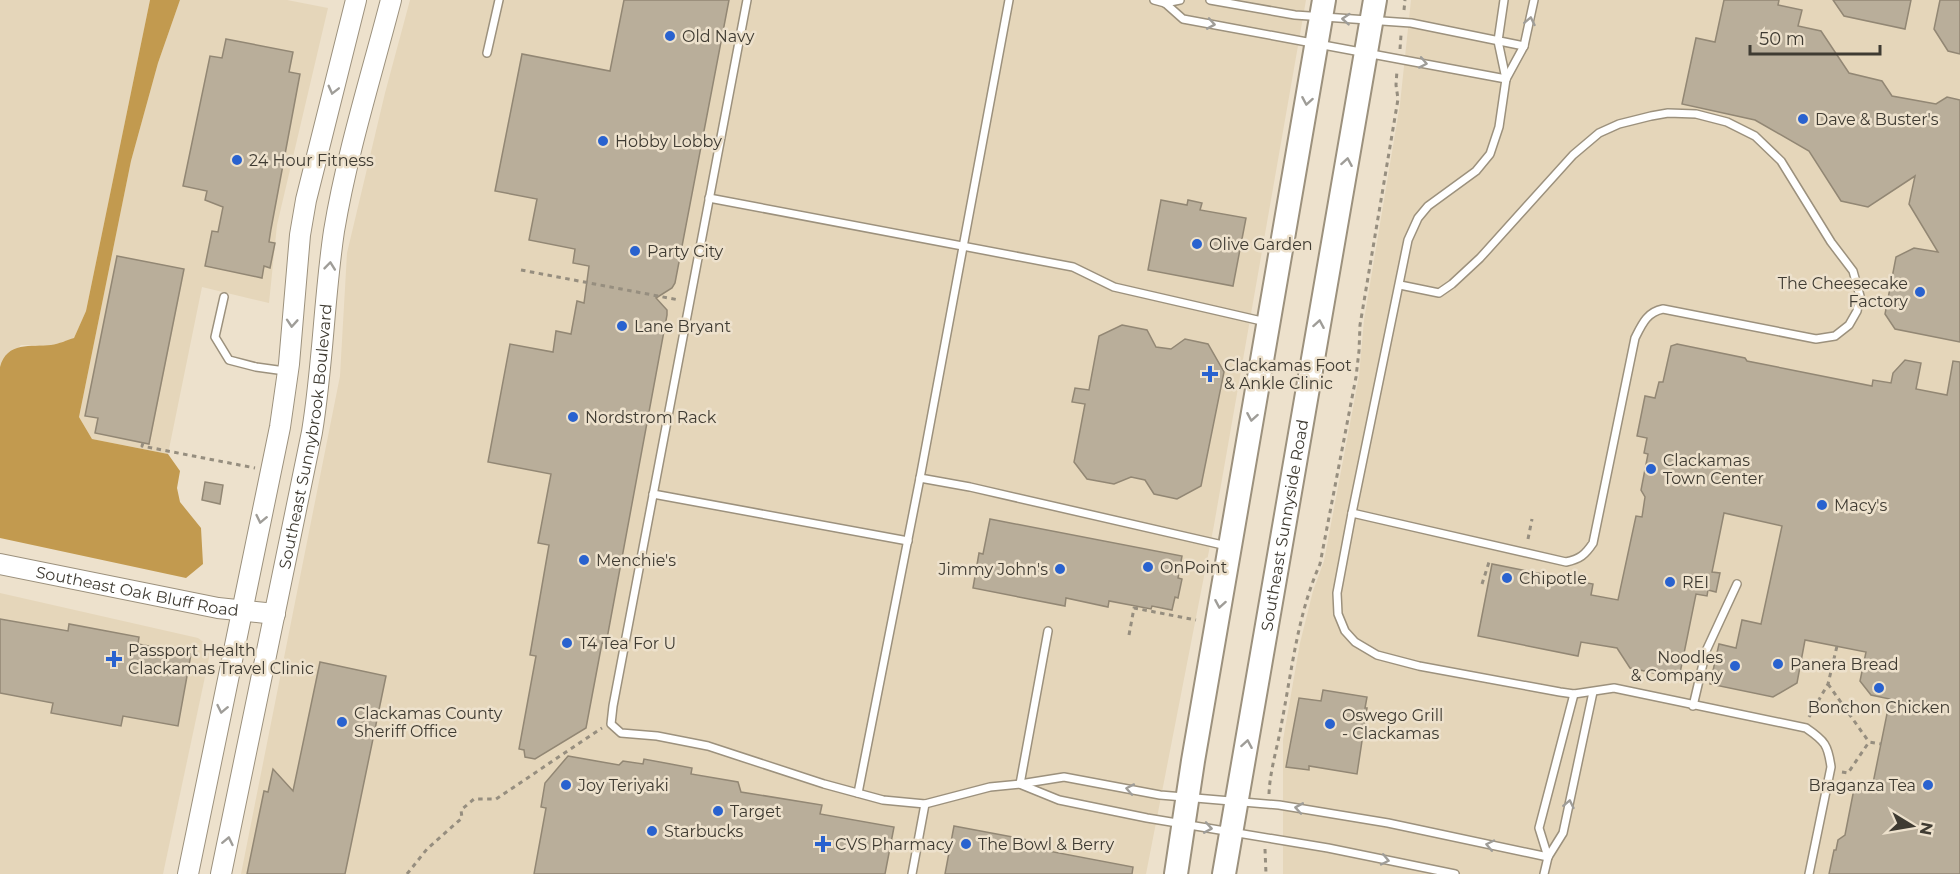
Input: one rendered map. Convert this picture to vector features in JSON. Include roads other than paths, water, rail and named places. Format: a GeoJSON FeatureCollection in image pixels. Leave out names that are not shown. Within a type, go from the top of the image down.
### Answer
{"type":"FeatureCollection","features":[{"type":"Feature","properties":{"kind":"main road","name":"Southeast Sunnybrook Boulevard"},"geometry":{"type":"LineString","coordinates":[[188,874],[271,471],[288,371],[297,264],[306,200],[356,0]]}},
{"type":"Feature","properties":{"kind":"main road","name":"Southeast Sunnybrook Boulevard"},"geometry":{"type":"LineString","coordinates":[[221,874],[315,412],[322,362],[330,263],[339,202],[391,0]]}},
{"type":"Feature","properties":{"kind":"main road"},"geometry":{"type":"LineString","coordinates":[[1176,874],[1322,9]]}},
{"type":"Feature","properties":{"kind":"main road","name":"Southeast Sunnyside Road"},"geometry":{"type":"LineString","coordinates":[[1224,874],[1373,10]]}},
{"type":"Feature","properties":{"kind":"main road","name":"Southeast Oak Bluff Road"},"geometry":{"type":"LineString","coordinates":[[0,564],[218,608],[275,614]]}},
{"type":"Feature","properties":{"kind":"lane"},"geometry":{"type":"LineString","coordinates":[[487,53],[500,0]]}},
{"type":"Feature","properties":{"kind":"lane"},"geometry":{"type":"LineString","coordinates":[[747,0],[611,724],[621,733],[657,736],[708,747],[824,784],[884,800],[925,804],[990,786],[1064,777],[1160,795],[1279,805],[1388,823],[1548,857]]}},
{"type":"Feature","properties":{"kind":"lane"},"geometry":{"type":"LineString","coordinates":[[858,793],[920,478],[1009,0]]}},
{"type":"Feature","properties":{"kind":"lane"},"geometry":{"type":"LineString","coordinates":[[1154,0],[1166,3],[1180,0]]}},
{"type":"Feature","properties":{"kind":"lane"},"geometry":{"type":"LineString","coordinates":[[1210,0],[1295,15],[1322,9],[1373,10],[1402,23],[1524,46]]}},
{"type":"Feature","properties":{"kind":"lane"},"geometry":{"type":"LineString","coordinates":[[1504,0],[1498,41],[1506,79]]}},
{"type":"Feature","properties":{"kind":"lane"},"geometry":{"type":"LineString","coordinates":[[1534,0],[1524,46],[1506,79],[1498,127],[1490,154],[1476,171],[1428,206],[1418,218],[1408,240],[1337,593],[1338,614],[1345,631],[1355,642],[1377,655],[1419,666],[1574,694],[1614,688],[1806,728],[1822,739],[1829,749],[1831,767],[1809,874]]}},
{"type":"Feature","properties":{"kind":"lane"},"geometry":{"type":"LineString","coordinates":[[1166,3],[1183,19],[1506,79]]}},
{"type":"Feature","properties":{"kind":"lane"},"geometry":{"type":"LineString","coordinates":[[1352,513],[1566,562],[1578,560],[1585,555],[1593,543],[1635,338],[1644,319],[1655,310],[1663,309],[1816,339],[1835,336],[1849,325],[1857,311],[1860,296],[1853,271],[1831,242],[1781,161],[1755,136],[1727,122],[1696,114],[1668,113],[1619,124],[1599,133],[1573,155],[1480,258],[1439,293],[1400,285]]}},
{"type":"Feature","properties":{"kind":"lane"},"geometry":{"type":"LineString","coordinates":[[710,198],[1073,267],[1114,287],[1268,323]]}},
{"type":"Feature","properties":{"kind":"lane"},"geometry":{"type":"LineString","coordinates":[[224,297],[215,337],[229,360],[256,367],[288,371]]}},
{"type":"Feature","properties":{"kind":"lane"},"geometry":{"type":"LineString","coordinates":[[920,478],[970,487],[1230,546]]}},
{"type":"Feature","properties":{"kind":"lane"},"geometry":{"type":"LineString","coordinates":[[653,494],[908,541]]}},
{"type":"Feature","properties":{"kind":"lane"},"geometry":{"type":"LineString","coordinates":[[1693,706],[1706,651],[1737,585]]}},
{"type":"Feature","properties":{"kind":"lane"},"geometry":{"type":"LineString","coordinates":[[1020,784],[1048,631]]}},
{"type":"Feature","properties":{"kind":"lane"},"geometry":{"type":"LineString","coordinates":[[1544,874],[1548,857],[1563,833],[1593,692]]}},
{"type":"Feature","properties":{"kind":"lane"},"geometry":{"type":"LineString","coordinates":[[1548,857],[1539,828],[1574,694]]}},
{"type":"Feature","properties":{"kind":"lane"},"geometry":{"type":"LineString","coordinates":[[1020,784],[1059,800],[1328,848],[1455,874]]}},
{"type":"Feature","properties":{"kind":"lane"},"geometry":{"type":"LineString","coordinates":[[912,874],[925,804]]}},
{"type":"Feature","properties":{"kind":"place","name":"Old Navy"},"geometry":{"type":"Point","coordinates":[670,36]}},
{"type":"Feature","properties":{"kind":"place","name":"Dave & Buster's"},"geometry":{"type":"Point","coordinates":[1803,119]}},
{"type":"Feature","properties":{"kind":"place","name":"Hobby Lobby"},"geometry":{"type":"Point","coordinates":[603,141]}},
{"type":"Feature","properties":{"kind":"place","name":"24 Hour Fitness"},"geometry":{"type":"Point","coordinates":[237,160]}},
{"type":"Feature","properties":{"kind":"place","name":"Olive Garden"},"geometry":{"type":"Point","coordinates":[1197,244]}},
{"type":"Feature","properties":{"kind":"place","name":"Party City"},"geometry":{"type":"Point","coordinates":[635,251]}},
{"type":"Feature","properties":{"kind":"place","name":"The Cheesecake Factory"},"geometry":{"type":"Point","coordinates":[1920,292]}},
{"type":"Feature","properties":{"kind":"place","name":"Lane Bryant"},"geometry":{"type":"Point","coordinates":[622,326]}},
{"type":"Feature","properties":{"kind":"place","name":"Clackamas Foot & Ankle Clinic"},"geometry":{"type":"Point","coordinates":[1210,374]}},
{"type":"Feature","properties":{"kind":"place","name":"Nordstrom Rack"},"geometry":{"type":"Point","coordinates":[573,417]}},
{"type":"Feature","properties":{"kind":"place","name":"Clackamas Town Center"},"geometry":{"type":"Point","coordinates":[1651,469]}},
{"type":"Feature","properties":{"kind":"place","name":"Macy's"},"geometry":{"type":"Point","coordinates":[1822,505]}},
{"type":"Feature","properties":{"kind":"place","name":"Menchie's"},"geometry":{"type":"Point","coordinates":[584,560]}},
{"type":"Feature","properties":{"kind":"place","name":"OnPoint"},"geometry":{"type":"Point","coordinates":[1148,567]}},
{"type":"Feature","properties":{"kind":"place","name":"Jimmy John's"},"geometry":{"type":"Point","coordinates":[1060,569]}},
{"type":"Feature","properties":{"kind":"place","name":"Chipotle"},"geometry":{"type":"Point","coordinates":[1507,578]}},
{"type":"Feature","properties":{"kind":"place","name":"REI"},"geometry":{"type":"Point","coordinates":[1670,582]}},
{"type":"Feature","properties":{"kind":"place","name":"T4 Tea For U"},"geometry":{"type":"Point","coordinates":[567,643]}},
{"type":"Feature","properties":{"kind":"place","name":"Passport Health Clackamas Travel Clinic"},"geometry":{"type":"Point","coordinates":[114,659]}},
{"type":"Feature","properties":{"kind":"place","name":"Panera Bread"},"geometry":{"type":"Point","coordinates":[1778,664]}},
{"type":"Feature","properties":{"kind":"place","name":"Noodles & Company"},"geometry":{"type":"Point","coordinates":[1735,666]}},
{"type":"Feature","properties":{"kind":"place","name":"Bonchon Chicken"},"geometry":{"type":"Point","coordinates":[1879,688]}},
{"type":"Feature","properties":{"kind":"place","name":"Clackamas County Sheriff Office"},"geometry":{"type":"Point","coordinates":[342,722]}},
{"type":"Feature","properties":{"kind":"place","name":"Oswego Grill - Clackamas"},"geometry":{"type":"Point","coordinates":[1330,724]}},
{"type":"Feature","properties":{"kind":"place","name":"Joy Teriyaki"},"geometry":{"type":"Point","coordinates":[566,785]}},
{"type":"Feature","properties":{"kind":"place","name":"Braganza Tea"},"geometry":{"type":"Point","coordinates":[1928,785]}},
{"type":"Feature","properties":{"kind":"place","name":"Target"},"geometry":{"type":"Point","coordinates":[718,811]}},
{"type":"Feature","properties":{"kind":"place","name":"Starbucks"},"geometry":{"type":"Point","coordinates":[652,831]}},
{"type":"Feature","properties":{"kind":"place","name":"CVS Pharmacy"},"geometry":{"type":"Point","coordinates":[823,844]}},
{"type":"Feature","properties":{"kind":"place","name":"The Bowl & Berry"},"geometry":{"type":"Point","coordinates":[966,844]}}]}
